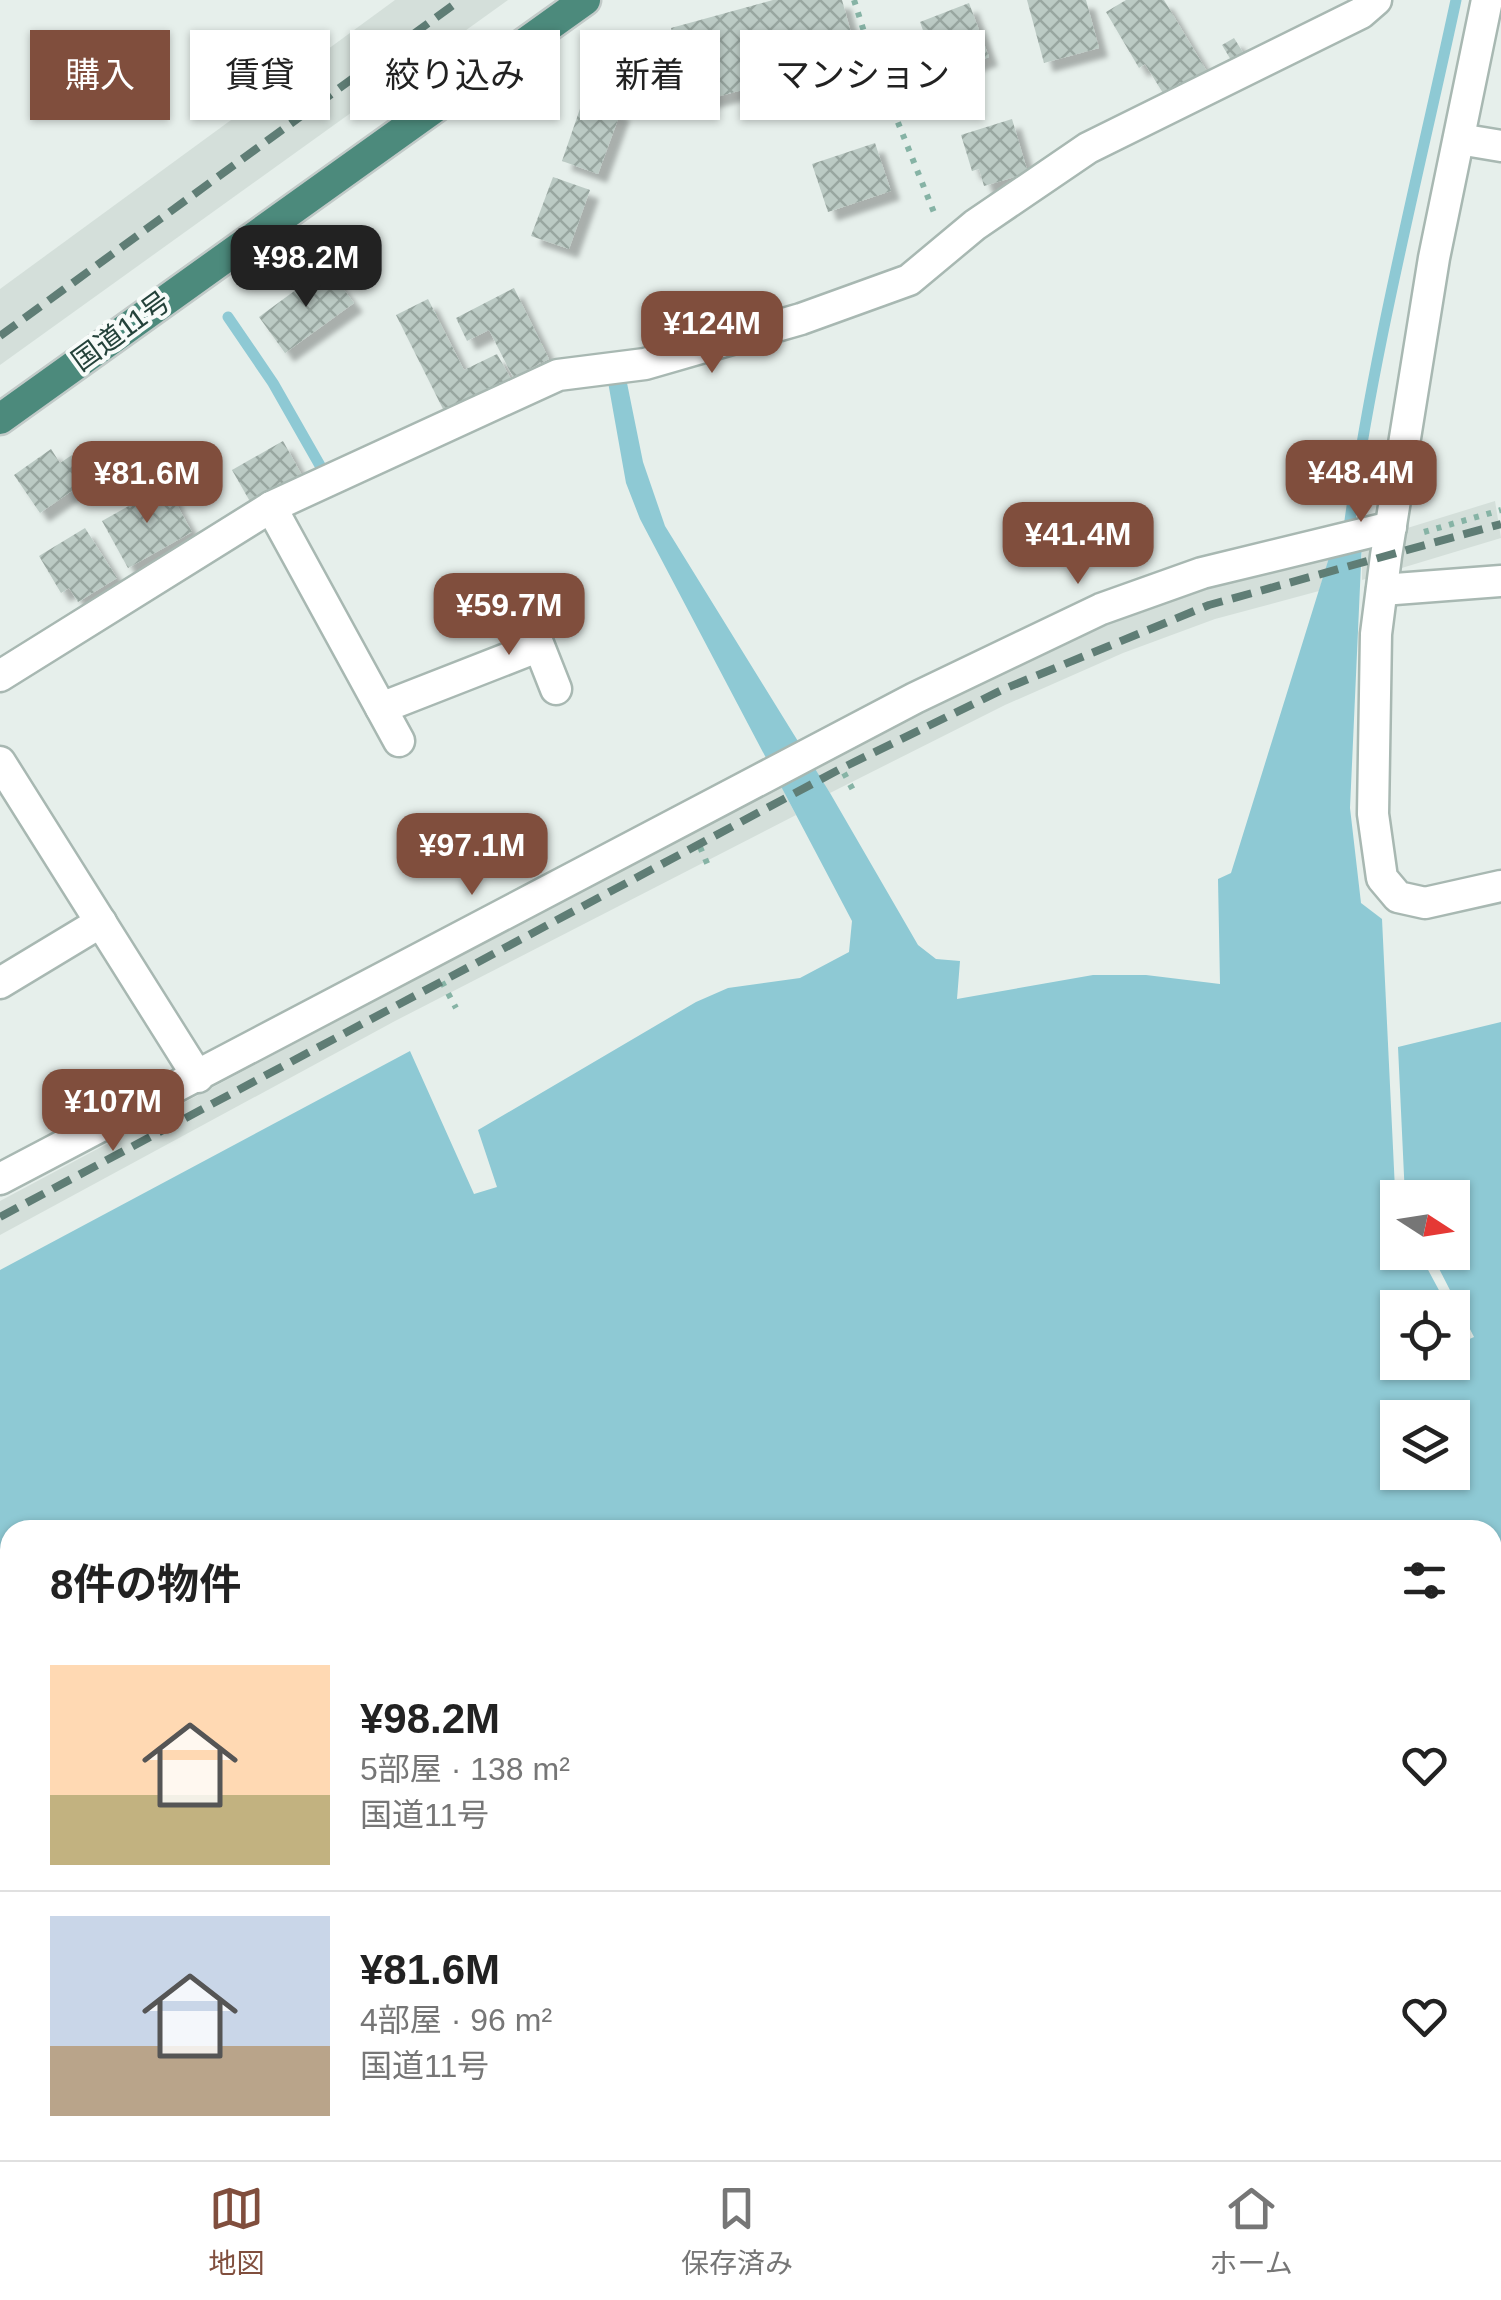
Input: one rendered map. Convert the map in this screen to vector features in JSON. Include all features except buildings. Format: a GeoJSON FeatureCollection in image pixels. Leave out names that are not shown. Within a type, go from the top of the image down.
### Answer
{"type":"FeatureCollection","features":[{"type":"Feature","properties":{"kind":"highway","name":"国道11号"},"geometry":{"type":"LineString","coordinates":[[0,419],[585,0]]}},
{"type":"Feature","properties":{"kind":"street"},"geometry":{"type":"LineString","coordinates":[[0,676],[271,507],[558,375],[645,364],[801,319],[909,280],[975,225],[1088,148],[1361,13],[1376,0]]}},
{"type":"Feature","properties":{"kind":"street"},"geometry":{"type":"LineString","coordinates":[[1487,0],[1434,258],[1382,590],[1376,634],[1373,814],[1382,878],[1398,896],[1425,903],[1501,886]]}},
{"type":"Feature","properties":{"kind":"street"},"geometry":{"type":"LineString","coordinates":[[1459,140],[1501,146]]}},
{"type":"Feature","properties":{"kind":"street"},"geometry":{"type":"LineString","coordinates":[[271,507],[399,741]]}},
{"type":"Feature","properties":{"kind":"street"},"geometry":{"type":"LineString","coordinates":[[0,1179],[916,698],[1101,609],[1202,573],[1390,534]]}},
{"type":"Feature","properties":{"kind":"street"},"geometry":{"type":"LineString","coordinates":[[1382,590],[1501,582]]}},
{"type":"Feature","properties":{"kind":"street"},"geometry":{"type":"LineString","coordinates":[[522,603],[556,689]]}},
{"type":"Feature","properties":{"kind":"street"},"geometry":{"type":"LineString","coordinates":[[381,708],[537,646]]}},
{"type":"Feature","properties":{"kind":"street"},"geometry":{"type":"LineString","coordinates":[[0,762],[198,1076]]}},
{"type":"Feature","properties":{"kind":"street"},"geometry":{"type":"LineString","coordinates":[[0,983],[101,922]]}},
{"type":"Feature","properties":{"kind":"path"},"geometry":{"type":"LineString","coordinates":[[854,0],[873,60],[948,248]]}},
{"type":"Feature","properties":{"kind":"path"},"geometry":{"type":"LineString","coordinates":[[1390,534],[1501,510]]}},
{"type":"Feature","properties":{"kind":"shaded area"},"geometry":{"type":"Polygon","coordinates":[[[395,0],[508,0],[466,30],[354,30],[395,0]]]}},
{"type":"Feature","properties":{"kind":"shaded area"},"geometry":{"type":"Polygon","coordinates":[[[350,33],[350,114],[0,365],[0,289],[231,120],[330,120],[330,48],[350,33]]]}},
{"type":"Feature","properties":{"kind":"shaded area"},"geometry":{"type":"Polygon","coordinates":[[[1495,501],[1501,538],[1362,580],[1362,542],[1495,501]]]}},
{"type":"Feature","properties":{"kind":"shaded area"},"geometry":{"type":"Polygon","coordinates":[[[1332,548],[1319,591],[1215,619],[1123,653],[1005,705],[830,793],[810,765],[1062,642],[1206,587],[1332,548]]]}},
{"type":"Feature","properties":{"kind":"shaded area"},"geometry":{"type":"Polygon","coordinates":[[[780,784],[796,815],[395,1021],[0,1235],[0,1201],[780,784]]]}},
{"type":"Feature","properties":{"kind":"water"},"geometry":{"type":"Polygon","coordinates":[[[626,378],[643,462],[665,526],[830,793],[918,945],[936,959],[960,961],[957,999],[1093,975],[1146,975],[1220,984],[1218,879],[1231,873],[1332,548],[1362,542],[1350,808],[1361,903],[1382,919],[1395,1180],[1380,1180],[1380,1270],[1428,1270],[1439,1290],[1380,1290],[1380,1380],[1470,1380],[1470,1339],[1474,1337],[1470,1329],[1470,1290],[1450,1290],[1440,1270],[1470,1270],[1470,1180],[1404,1180],[1398,1047],[1501,1022],[1501,1520],[0,1520],[0,1270],[410,1051],[474,1194],[497,1187],[478,1130],[696,1002],[728,988],[800,978],[849,952],[852,921],[640,519],[626,483],[608,382],[626,378]]]}},
{"type":"Feature","properties":{"kind":"waterway"},"geometry":{"type":"LineString","coordinates":[[1348,535],[1383,333],[1456,0]]}},
{"type":"Feature","properties":{"kind":"waterway"},"geometry":{"type":"LineString","coordinates":[[228,317],[273,383],[322,469]]}},
{"type":"Feature","properties":{"kind":"railway"},"geometry":{"type":"LineString","coordinates":[[0,336],[460,0]]}},
{"type":"Feature","properties":{"kind":"railway"},"geometry":{"type":"LineString","coordinates":[[0,1217],[842,768],[1004,689],[1209,605],[1501,524]]}}]}
